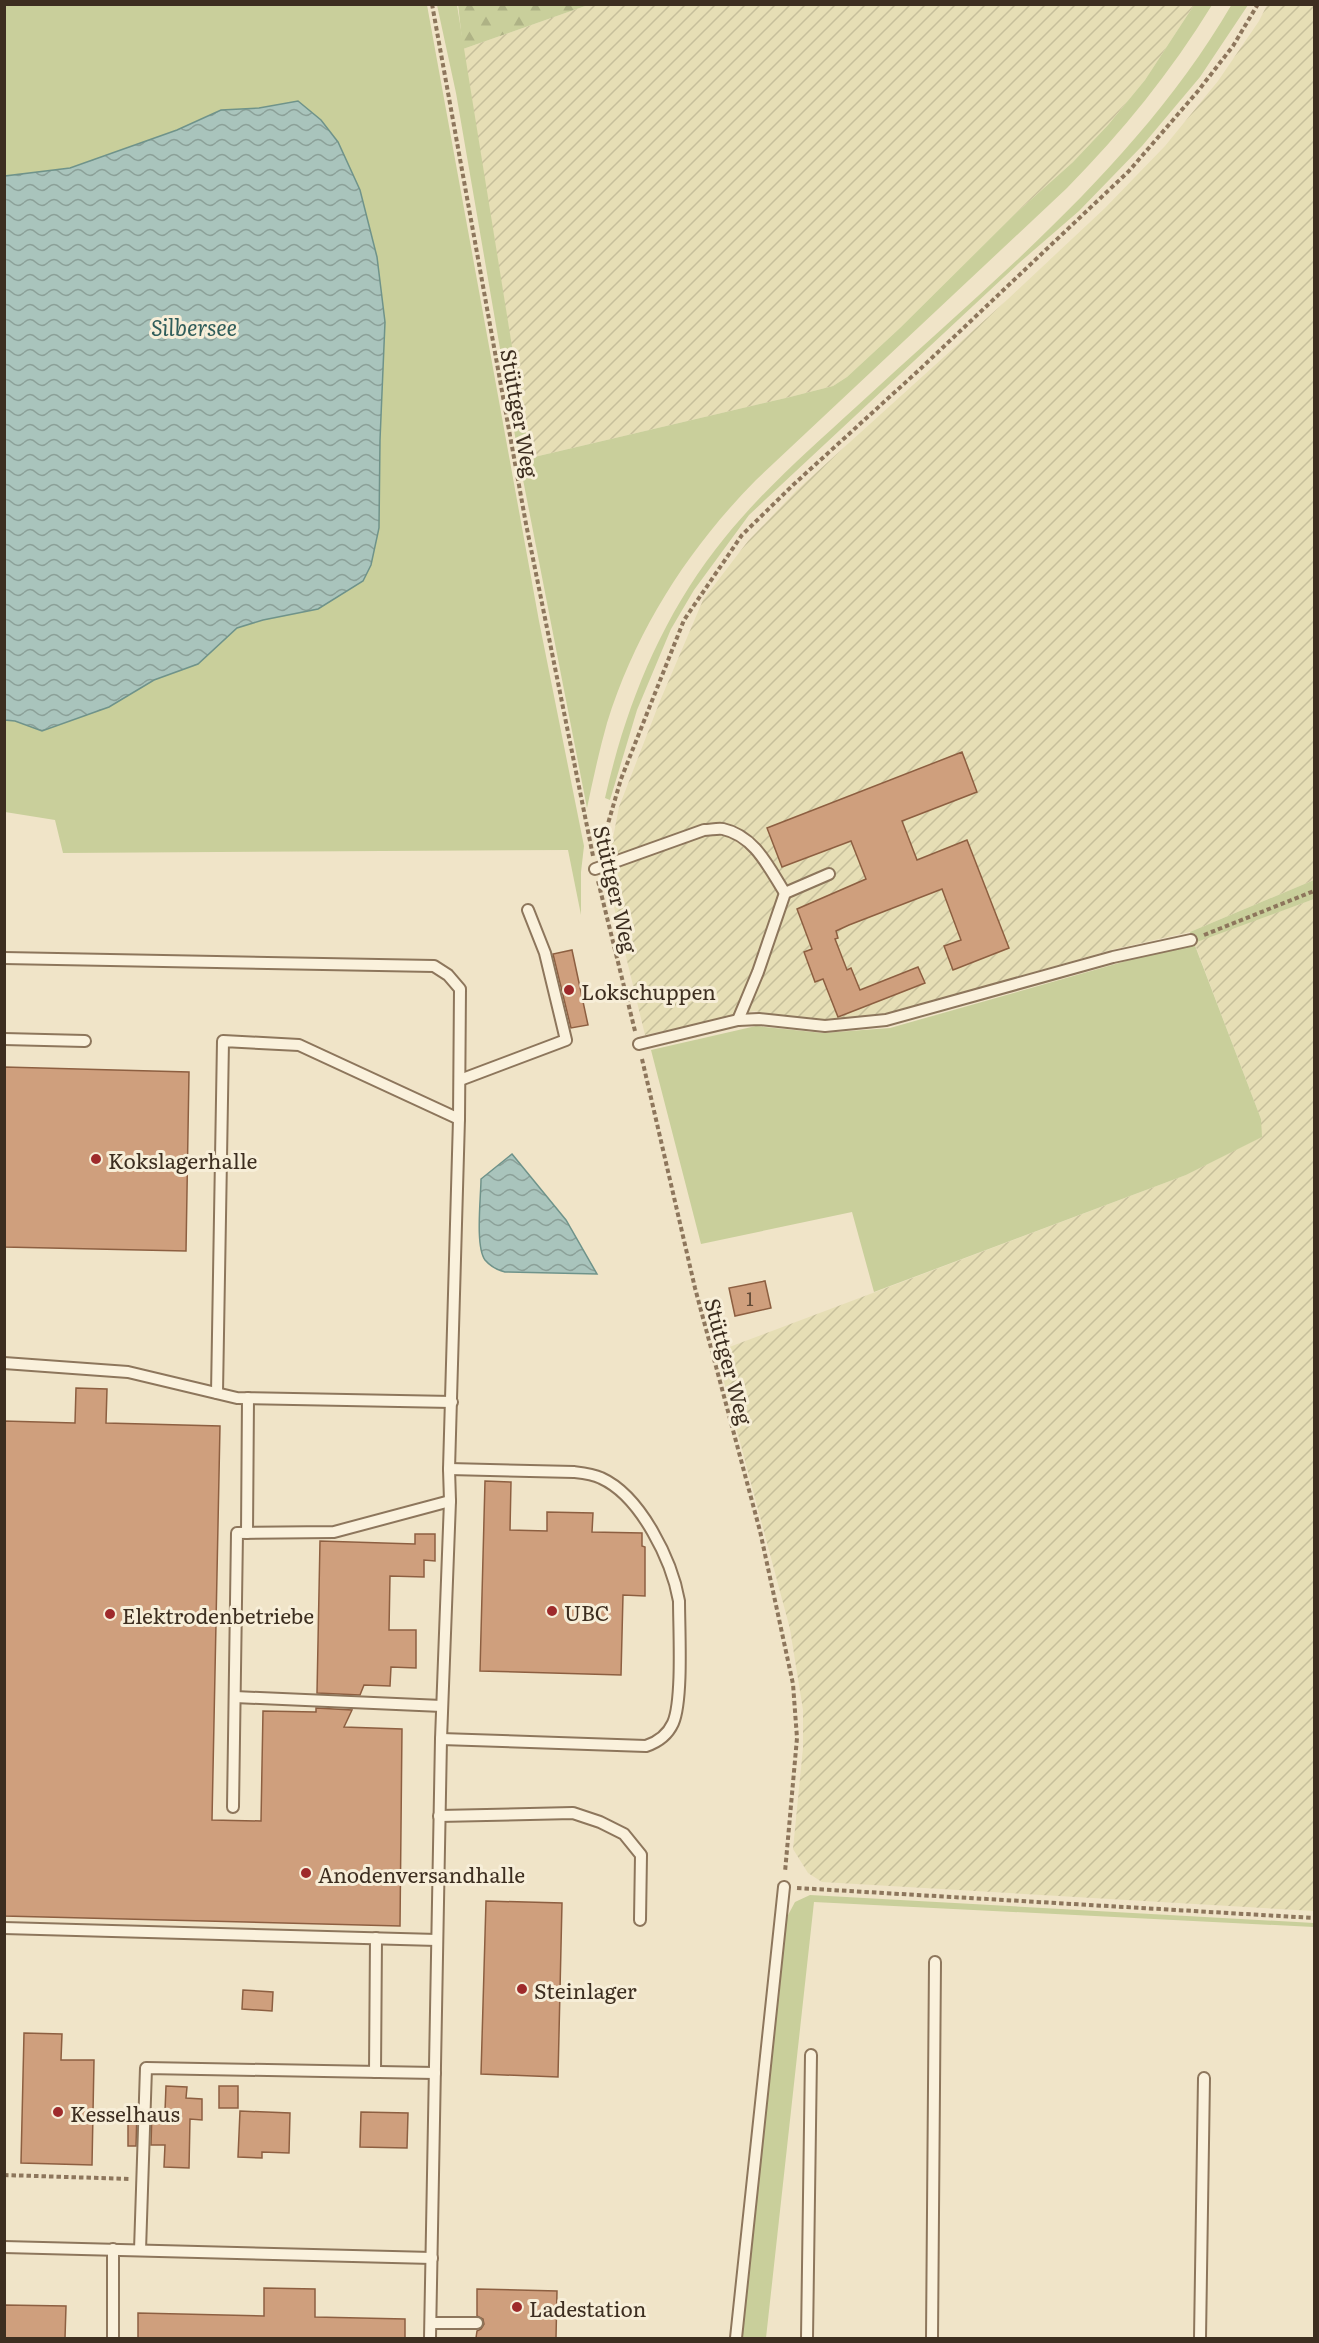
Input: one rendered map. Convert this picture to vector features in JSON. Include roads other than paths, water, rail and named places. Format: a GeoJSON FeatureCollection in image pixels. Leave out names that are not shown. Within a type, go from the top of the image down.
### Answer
{"type":"FeatureCollection","features":[{"type":"Feature","properties":{"kind":"lane"},"geometry":{"type":"LineString","coordinates":[[595,869],[704,830],[722,828],[744,838],[761,854],[784,893],[758,972],[738,1020]]}},
{"type":"Feature","properties":{"kind":"lane"},"geometry":{"type":"LineString","coordinates":[[784,893],[829,874]]}},
{"type":"Feature","properties":{"kind":"lane"},"geometry":{"type":"LineString","coordinates":[[460,1080],[566,1040],[545,952],[528,910]]}},
{"type":"Feature","properties":{"kind":"lane"},"geometry":{"type":"LineString","coordinates":[[639,1044],[738,1020],[759,1019],[825,1026],[886,1020],[1102,960],[1191,940]]}},
{"type":"Feature","properties":{"kind":"lane"},"geometry":{"type":"LineString","coordinates":[[4,958],[434,966],[448,975],[460,989],[450,1501],[441,1739],[430,2338]]}},
{"type":"Feature","properties":{"kind":"lane"},"geometry":{"type":"LineString","coordinates":[[4,1039],[86,1041]]}},
{"type":"Feature","properties":{"kind":"lane"},"geometry":{"type":"LineString","coordinates":[[217,1393],[223,1041],[299,1045],[459,1119]]}},
{"type":"Feature","properties":{"kind":"lane"},"geometry":{"type":"LineString","coordinates":[[4,1363],[128,1372],[248,1398],[452,1402]]}},
{"type":"Feature","properties":{"kind":"lane"},"geometry":{"type":"LineString","coordinates":[[247,1533],[248,1398]]}},
{"type":"Feature","properties":{"kind":"lane"},"geometry":{"type":"LineString","coordinates":[[441,1739],[646,1746],[667,1733],[673,1724],[678,1704],[679,1601],[677,1588],[673,1574],[656,1539],[643,1517],[627,1498],[601,1478],[583,1473],[449,1469]]}},
{"type":"Feature","properties":{"kind":"lane"},"geometry":{"type":"LineString","coordinates":[[233,1806],[237,1533],[334,1532],[450,1501]]}},
{"type":"Feature","properties":{"kind":"lane"},"geometry":{"type":"LineString","coordinates":[[235,1697],[442,1706]]}},
{"type":"Feature","properties":{"kind":"lane"},"geometry":{"type":"LineString","coordinates":[[440,1816],[573,1813],[600,1822],[624,1834],[641,1855],[640,1920]]}},
{"type":"Feature","properties":{"kind":"lane"},"geometry":{"type":"LineString","coordinates":[[736,2338],[784,1884]]}},
{"type":"Feature","properties":{"kind":"lane"},"geometry":{"type":"LineString","coordinates":[[4,1928],[438,1940]]}},
{"type":"Feature","properties":{"kind":"lane"},"geometry":{"type":"LineString","coordinates":[[375,2072],[376,1938]]}},
{"type":"Feature","properties":{"kind":"lane"},"geometry":{"type":"LineString","coordinates":[[932,2338],[935,1962]]}},
{"type":"Feature","properties":{"kind":"lane"},"geometry":{"type":"LineString","coordinates":[[807,2338],[811,2055]]}},
{"type":"Feature","properties":{"kind":"lane"},"geometry":{"type":"LineString","coordinates":[[140,2250],[146,2068],[435,2073]]}},
{"type":"Feature","properties":{"kind":"lane"},"geometry":{"type":"LineString","coordinates":[[1200,2338],[1204,2078]]}},
{"type":"Feature","properties":{"kind":"lane"},"geometry":{"type":"LineString","coordinates":[[4,2247],[432,2258]]}},
{"type":"Feature","properties":{"kind":"lane"},"geometry":{"type":"LineString","coordinates":[[113,2249],[113,2338]]}},
{"type":"Feature","properties":{"kind":"lane"},"geometry":{"type":"LineString","coordinates":[[431,2323],[477,2323]]}},
{"type":"Feature","properties":{"kind":"water","name":"Silbersee"},"geometry":{"type":"Polygon","coordinates":[[[298,101],[321,120],[338,142],[360,190],[377,257],[385,322],[379,528],[371,565],[363,581],[318,609],[263,620],[237,628],[198,664],[154,680],[109,707],[42,731],[15,721],[5,720],[5,176],[70,168],[177,130],[221,110],[259,108],[298,101]]]}},
{"type":"Feature","properties":{"kind":"water"},"geometry":{"type":"Polygon","coordinates":[[[512,1154],[566,1220],[597,1274],[505,1272],[494,1268],[485,1260],[479,1233],[481,1179],[512,1154]]]}},
{"type":"Feature","properties":{"kind":"place","name":"Lokschuppen"},"geometry":{"type":"Point","coordinates":[569,990]}},
{"type":"Feature","properties":{"kind":"place","name":"Kokslagerhalle"},"geometry":{"type":"Point","coordinates":[96,1159]}},
{"type":"Feature","properties":{"kind":"place","name":"UBC"},"geometry":{"type":"Point","coordinates":[552,1611]}},
{"type":"Feature","properties":{"kind":"place","name":"Elektrodenbetriebe"},"geometry":{"type":"Point","coordinates":[110,1614]}},
{"type":"Feature","properties":{"kind":"place","name":"Anodenversandhalle"},"geometry":{"type":"Point","coordinates":[306,1873]}},
{"type":"Feature","properties":{"kind":"place","name":"Steinlager"},"geometry":{"type":"Point","coordinates":[522,1989]}},
{"type":"Feature","properties":{"kind":"place","name":"Kesselhaus"},"geometry":{"type":"Point","coordinates":[58,2112]}},
{"type":"Feature","properties":{"kind":"place","name":"Ladestation"},"geometry":{"type":"Point","coordinates":[517,2307]}}]}
